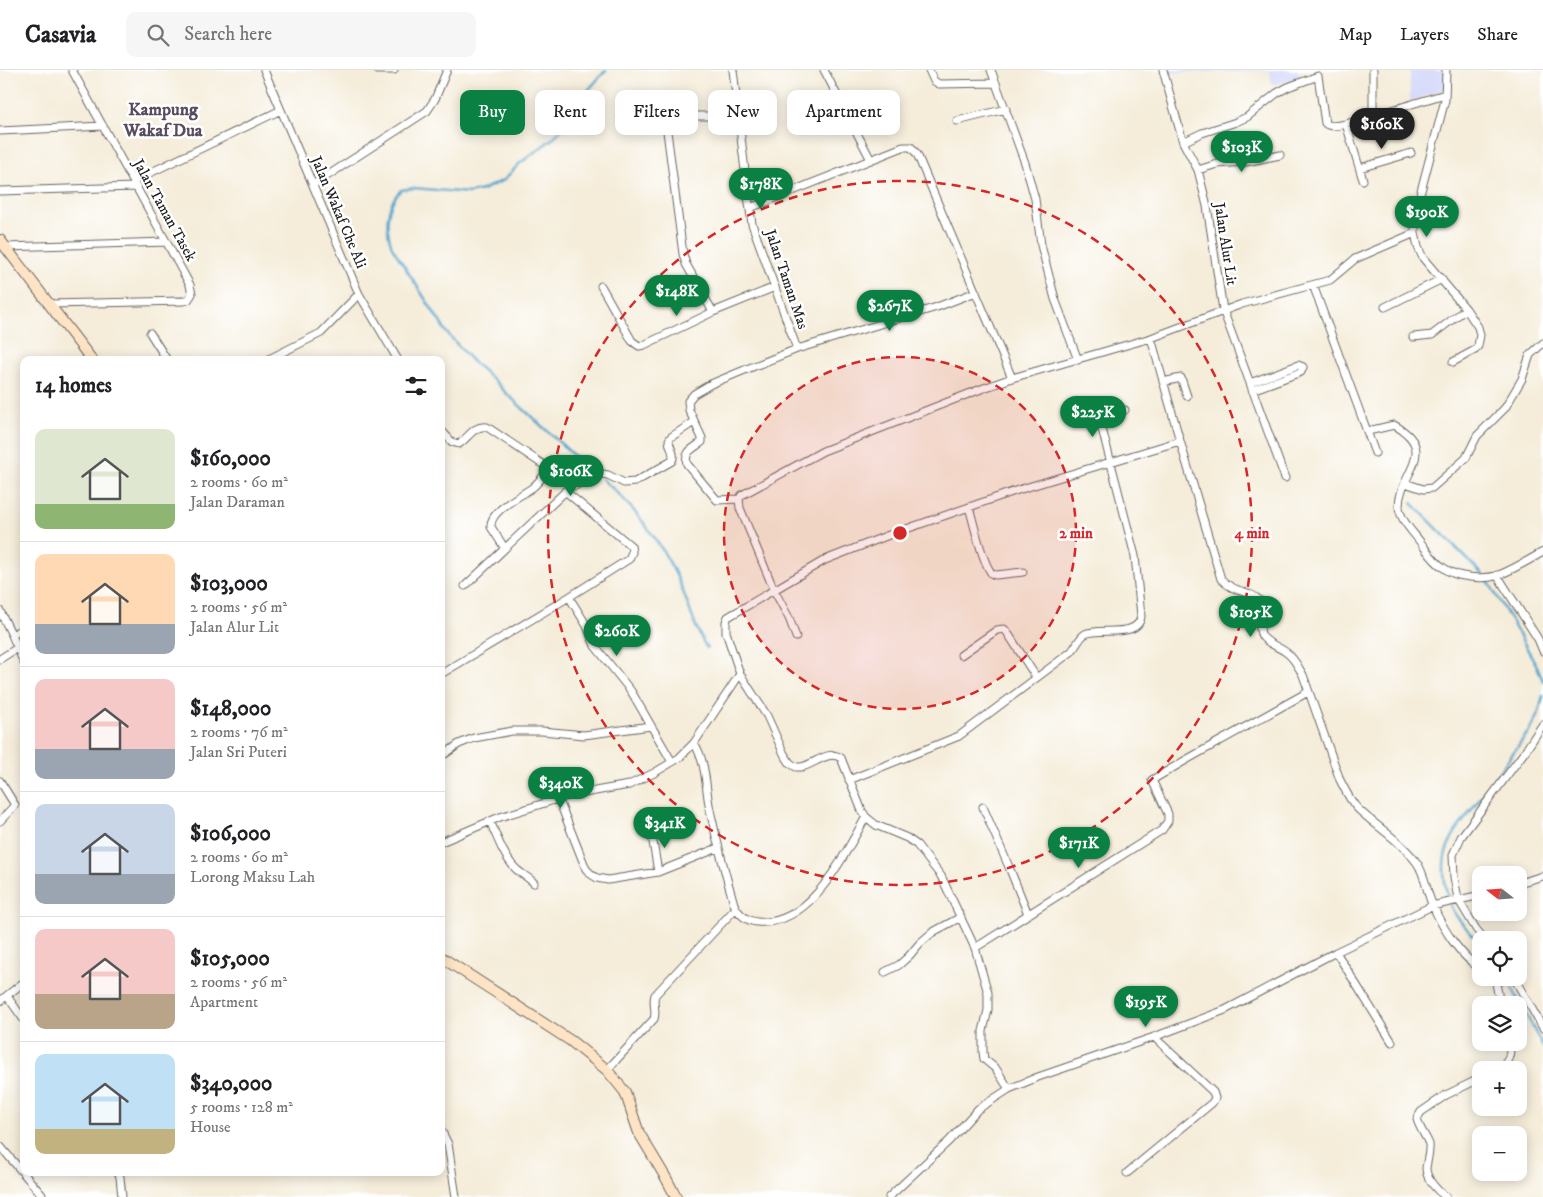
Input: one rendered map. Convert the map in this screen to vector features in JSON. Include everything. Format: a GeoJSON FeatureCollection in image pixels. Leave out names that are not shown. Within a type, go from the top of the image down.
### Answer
{"type":"FeatureCollection","features":[{"type":"Feature","properties":{"kind":"street","name":"Jalan Taman Tasek"},"geometry":{"type":"LineString","coordinates":[[50,304],[184,301],[188,300],[192,294],[190,285],[167,242],[72,70]]}},
{"type":"Feature","properties":{"kind":"street","name":"Jalan Wakaf Che Ali"},"geometry":{"type":"LineString","coordinates":[[264,70],[359,294],[396,356]]}},
{"type":"Feature","properties":{"kind":"street"},"geometry":{"type":"LineString","coordinates":[[378,70],[394,70]]}},
{"type":"Feature","properties":{"kind":"street"},"geometry":{"type":"LineString","coordinates":[[313,185],[427,111],[435,99],[447,70]]}},
{"type":"Feature","properties":{"kind":"street","name":"Jalan Taman Mas"},"geometry":{"type":"LineString","coordinates":[[733,70],[735,90]]}},
{"type":"Feature","properties":{"kind":"street"},"geometry":{"type":"LineString","coordinates":[[824,70],[871,160]]}},
{"type":"Feature","properties":{"kind":"street"},"geometry":{"type":"LineString","coordinates":[[929,70],[934,81],[939,84],[996,83]]}},
{"type":"Feature","properties":{"kind":"street"},"geometry":{"type":"LineString","coordinates":[[990,70],[1026,162],[1035,198],[1041,246],[1054,298],[1078,360]]}},
{"type":"Feature","properties":{"kind":"street","name":"Jalan Alur Lit"},"geometry":{"type":"LineString","coordinates":[[1163,70],[1183,142],[1198,170],[1207,206],[1223,310],[1284,478]]}},
{"type":"Feature","properties":{"kind":"street"},"geometry":{"type":"LineString","coordinates":[[1373,70],[1374,115]]}},
{"type":"Feature","properties":{"kind":"street"},"geometry":{"type":"LineString","coordinates":[[1446,70],[1445,94],[1417,206],[1415,233],[1423,258],[1466,309],[1478,327],[1480,340],[1475,350],[1453,362]]}},
{"type":"Feature","properties":{"kind":"street"},"geometry":{"type":"LineString","coordinates":[[1183,142],[1247,117],[1277,93],[1318,76],[1325,123],[1331,126],[1346,124],[1445,94]]}},
{"type":"Feature","properties":{"kind":"street"},"geometry":{"type":"LineString","coordinates":[[957,121],[1006,109]]}},
{"type":"Feature","properties":{"kind":"street"},"geometry":{"type":"LineString","coordinates":[[0,191],[135,184],[281,110]]}},
{"type":"Feature","properties":{"kind":"street"},"geometry":{"type":"LineString","coordinates":[[1346,124],[1363,180]]}},
{"type":"Feature","properties":{"kind":"street"},"geometry":{"type":"LineString","coordinates":[[0,131],[103,126]]}},
{"type":"Feature","properties":{"kind":"street"},"geometry":{"type":"LineString","coordinates":[[667,135],[683,254],[686,264],[713,312]]}},
{"type":"Feature","properties":{"kind":"street","name":"Jalan Taman Mas"},"geometry":{"type":"LineString","coordinates":[[740,135],[752,224],[797,349]]}},
{"type":"Feature","properties":{"kind":"street"},"geometry":{"type":"LineString","coordinates":[[750,208],[903,147],[907,146],[914,150],[1012,378]]}},
{"type":"Feature","properties":{"kind":"street"},"geometry":{"type":"LineString","coordinates":[[1360,168],[1411,153]]}},
{"type":"Feature","properties":{"kind":"street"},"geometry":{"type":"LineString","coordinates":[[1198,170],[1217,164],[1246,162],[1280,155]]}},
{"type":"Feature","properties":{"kind":"street"},"geometry":{"type":"LineString","coordinates":[[976,292],[937,307],[797,349],[711,384],[694,394],[688,401],[688,405],[702,442],[688,451],[687,464],[717,500],[739,499],[742,495],[823,451],[931,408],[1012,378],[1151,338],[1223,310],[1334,278],[1347,264],[1355,259],[1415,233]]}},
{"type":"Feature","properties":{"kind":"street"},"geometry":{"type":"LineString","coordinates":[[3,243],[167,242]]}},
{"type":"Feature","properties":{"kind":"street"},"geometry":{"type":"LineString","coordinates":[[3,243],[89,356]]}},
{"type":"Feature","properties":{"kind":"street"},"geometry":{"type":"LineString","coordinates":[[1385,307],[1442,279]]}},
{"type":"Feature","properties":{"kind":"street"},"geometry":{"type":"LineString","coordinates":[[1313,285],[1375,453]]}},
{"type":"Feature","properties":{"kind":"street"},"geometry":{"type":"LineString","coordinates":[[601,286],[632,341],[639,346],[713,312],[775,287]]}},
{"type":"Feature","properties":{"kind":"street"},"geometry":{"type":"LineString","coordinates":[[275,356],[321,333],[359,294]]}},
{"type":"Feature","properties":{"kind":"street"},"geometry":{"type":"LineString","coordinates":[[1413,337],[1432,335],[1466,309]]}},
{"type":"Feature","properties":{"kind":"street"},"geometry":{"type":"LineString","coordinates":[[150,333],[164,356]]}},
{"type":"Feature","properties":{"kind":"street"},"geometry":{"type":"LineString","coordinates":[[1151,338],[1221,580],[1228,586],[1260,601],[1263,610],[1261,635],[1287,652],[1296,662],[1346,794],[1358,809],[1412,856],[1421,871],[1434,905],[1453,941],[1462,954],[1472,962]]}},
{"type":"Feature","properties":{"kind":"street"},"geometry":{"type":"LineString","coordinates":[[1405,483],[1423,489],[1432,488],[1466,458],[1477,436],[1505,408],[1512,398],[1522,379],[1530,355],[1543,343]]}},
{"type":"Feature","properties":{"kind":"street"},"geometry":{"type":"LineString","coordinates":[[1298,365],[1303,367],[1301,372],[1251,386],[1298,365]]}},
{"type":"Feature","properties":{"kind":"street"},"geometry":{"type":"LineString","coordinates":[[1163,382],[1181,378],[1187,396]]}},
{"type":"Feature","properties":{"kind":"street"},"geometry":{"type":"LineString","coordinates":[[849,780],[959,736],[1071,652],[1080,639],[1087,634],[1136,627],[1140,621],[1137,564],[1111,461],[1098,417],[1092,408]]}},
{"type":"Feature","properties":{"kind":"street"},"geometry":{"type":"LineString","coordinates":[[1098,417],[1125,410]]}},
{"type":"Feature","properties":{"kind":"street"},"geometry":{"type":"LineString","coordinates":[[445,434],[452,442],[460,444],[476,428],[480,426],[487,427],[572,485],[578,486],[597,473],[608,475],[624,483],[635,482],[672,461],[674,454],[669,440],[694,422]]}},
{"type":"Feature","properties":{"kind":"street"},"geometry":{"type":"LineString","coordinates":[[1368,431],[1394,425],[1410,438],[1416,448],[1415,462],[1405,483],[1399,509],[1403,518],[1435,561],[1445,570],[1474,578],[1498,575],[1543,552]]}},
{"type":"Feature","properties":{"kind":"street"},"geometry":{"type":"LineString","coordinates":[[1009,1089],[996,1069],[984,1059],[983,1031],[988,1010],[988,993],[974,948],[961,916],[941,876],[917,846],[907,838],[876,825],[866,817],[841,758],[837,755],[828,756],[801,767],[790,763],[767,716],[740,674],[726,632],[726,622],[728,617],[842,552],[969,507],[1111,461],[1180,441]]}},
{"type":"Feature","properties":{"kind":"street"},"geometry":{"type":"LineString","coordinates":[[504,547],[491,527],[492,518],[508,503],[537,483],[549,469]]}},
{"type":"Feature","properties":{"kind":"street"},"geometry":{"type":"LineString","coordinates":[[465,586],[504,547],[572,485]]}},
{"type":"Feature","properties":{"kind":"street"},"geometry":{"type":"LineString","coordinates":[[445,672],[629,559],[632,552],[631,546],[565,491]]}},
{"type":"Feature","properties":{"kind":"street"},"geometry":{"type":"LineString","coordinates":[[739,499],[740,508],[796,637]]}},
{"type":"Feature","properties":{"kind":"street"},"geometry":{"type":"LineString","coordinates":[[969,507],[985,559],[992,574],[1023,572]]}},
{"type":"Feature","properties":{"kind":"street"},"geometry":{"type":"LineString","coordinates":[[1498,575],[1543,651]]}},
{"type":"Feature","properties":{"kind":"street"},"geometry":{"type":"LineString","coordinates":[[569,597],[587,626],[595,646],[631,691],[672,762]]}},
{"type":"Feature","properties":{"kind":"street"},"geometry":{"type":"LineString","coordinates":[[0,611],[20,654]]}},
{"type":"Feature","properties":{"kind":"street"},"geometry":{"type":"LineString","coordinates":[[12,635],[20,630]]}},
{"type":"Feature","properties":{"kind":"street"},"geometry":{"type":"LineString","coordinates":[[960,655],[997,630],[1004,630],[1036,677]]}},
{"type":"Feature","properties":{"kind":"street"},"geometry":{"type":"LineString","coordinates":[[0,659],[17,648]]}},
{"type":"Feature","properties":{"kind":"street"},"geometry":{"type":"LineString","coordinates":[[445,840],[490,821],[558,798],[629,785],[646,778],[679,758],[694,743],[740,674]]}},
{"type":"Feature","properties":{"kind":"street"},"geometry":{"type":"LineString","coordinates":[[974,948],[1162,830],[1166,826],[1168,814],[1152,780],[1308,692]]}},
{"type":"Feature","properties":{"kind":"street"},"geometry":{"type":"LineString","coordinates":[[1478,931],[1456,899],[1452,860],[1454,850],[1543,724]]}},
{"type":"Feature","properties":{"kind":"street"},"geometry":{"type":"LineString","coordinates":[[445,754],[460,744],[474,738],[512,731],[542,731],[584,735],[650,726]]}},
{"type":"Feature","properties":{"kind":"street"},"geometry":{"type":"LineString","coordinates":[[694,743],[704,764],[708,799],[718,848],[736,908],[744,918],[766,922],[780,920],[793,913],[817,894],[832,874],[866,817]]}},
{"type":"Feature","properties":{"kind":"street"},"geometry":{"type":"LineString","coordinates":[[0,781],[15,805],[0,821]]}},
{"type":"Feature","properties":{"kind":"street"},"geometry":{"type":"LineString","coordinates":[[558,798],[586,869],[592,876],[603,880],[658,872],[718,848]]}},
{"type":"Feature","properties":{"kind":"street"},"geometry":{"type":"LineString","coordinates":[[983,807],[1028,914]]}},
{"type":"Feature","properties":{"kind":"street"},"geometry":{"type":"LineString","coordinates":[[490,821],[507,857],[520,873],[527,876],[534,883]]}},
{"type":"Feature","properties":{"kind":"street"},"geometry":{"type":"LineString","coordinates":[[651,830],[658,872]]}},
{"type":"Feature","properties":{"kind":"street"},"geometry":{"type":"LineString","coordinates":[[1528,880],[1543,876]]}},
{"type":"Feature","properties":{"kind":"street"},"geometry":{"type":"LineString","coordinates":[[889,1197],[949,1141],[978,1109],[1009,1089],[1074,1063],[1154,1037],[1225,1010],[1336,952],[1434,905],[1472,896]]}},
{"type":"Feature","properties":{"kind":"street"},"geometry":{"type":"LineString","coordinates":[[607,1070],[654,1019],[653,1000],[655,995],[736,908]]}},
{"type":"Feature","properties":{"kind":"street"},"geometry":{"type":"LineString","coordinates":[[885,972],[899,965],[933,932],[961,916]]}},
{"type":"Feature","properties":{"kind":"street"},"geometry":{"type":"LineString","coordinates":[[1336,952],[1392,1042]]}},
{"type":"Feature","properties":{"kind":"street"},"geometry":{"type":"LineString","coordinates":[[445,960],[571,1041],[607,1070],[625,1092],[644,1142],[676,1197]]}},
{"type":"Feature","properties":{"kind":"street"},"geometry":{"type":"LineString","coordinates":[[0,1002],[20,985]]}},
{"type":"Feature","properties":{"kind":"street"},"geometry":{"type":"LineString","coordinates":[[1519,986],[1543,1028]]}},
{"type":"Feature","properties":{"kind":"street"},"geometry":{"type":"LineString","coordinates":[[7,996],[20,1014]]}},
{"type":"Feature","properties":{"kind":"street"},"geometry":{"type":"LineString","coordinates":[[1126,1173],[1212,1103],[1215,1098],[1213,1092],[1154,1037]]}},
{"type":"Feature","properties":{"kind":"street"},"geometry":{"type":"LineString","coordinates":[[1446,1197],[1434,1186],[1427,1172],[1428,1143],[1419,1127],[1417,1119],[1420,1112],[1446,1095],[1472,1082]]}},
{"type":"Feature","properties":{"kind":"street"},"geometry":{"type":"LineString","coordinates":[[445,1138],[448,1144],[456,1197]]}},
{"type":"Feature","properties":{"kind":"street"},"geometry":{"type":"LineString","coordinates":[[0,1146],[20,1169]]}},
{"type":"Feature","properties":{"kind":"street"},"geometry":{"type":"LineString","coordinates":[[26,1176],[43,1196]]}},
{"type":"Feature","properties":{"kind":"street"},"geometry":{"type":"LineString","coordinates":[[120,1176],[122,1197]]}},
{"type":"Feature","properties":{"kind":"shaded area"},"geometry":{"type":"Polygon","coordinates":[[[1161,70],[1298,70],[1300,79],[1272,85],[1269,71],[1162,73],[1161,70]]]}},
{"type":"Feature","properties":{"kind":"shaded area"},"geometry":{"type":"Polygon","coordinates":[[[1410,70],[1451,70],[1451,88],[1410,101],[1410,70]]]}},
{"type":"Feature","properties":{"kind":"waterway"},"geometry":{"type":"LineString","coordinates":[[586,467],[471,360],[447,333],[392,247],[388,232],[388,217],[392,203],[401,190],[414,188],[469,193],[482,190],[504,180],[519,164],[552,139],[566,125],[583,96],[606,70]]}},
{"type":"Feature","properties":{"kind":"waterway"},"geometry":{"type":"LineString","coordinates":[[602,479],[635,512],[654,537],[677,577],[698,631],[707,648]]}},
{"type":"Feature","properties":{"kind":"waterway"},"geometry":{"type":"LineString","coordinates":[[1412,503],[1483,575]]}},
{"type":"Feature","properties":{"kind":"waterway"},"geometry":{"type":"LineString","coordinates":[[1487,579],[1537,666],[1543,681]]}},
{"type":"Feature","properties":{"kind":"waterway"},"geometry":{"type":"LineString","coordinates":[[1472,934],[1451,907],[1445,882],[1445,856],[1449,843],[1456,831],[1529,731],[1539,712],[1543,696]]}},
{"type":"Feature","properties":{"kind":"waterway"},"geometry":{"type":"LineString","coordinates":[[1511,986],[1543,1047]]}},
{"type":"Feature","properties":{"kind":"district","name":"Kampung Wakaf Dua"},"geometry":{"type":"Point","coordinates":[163,119]}}]}
